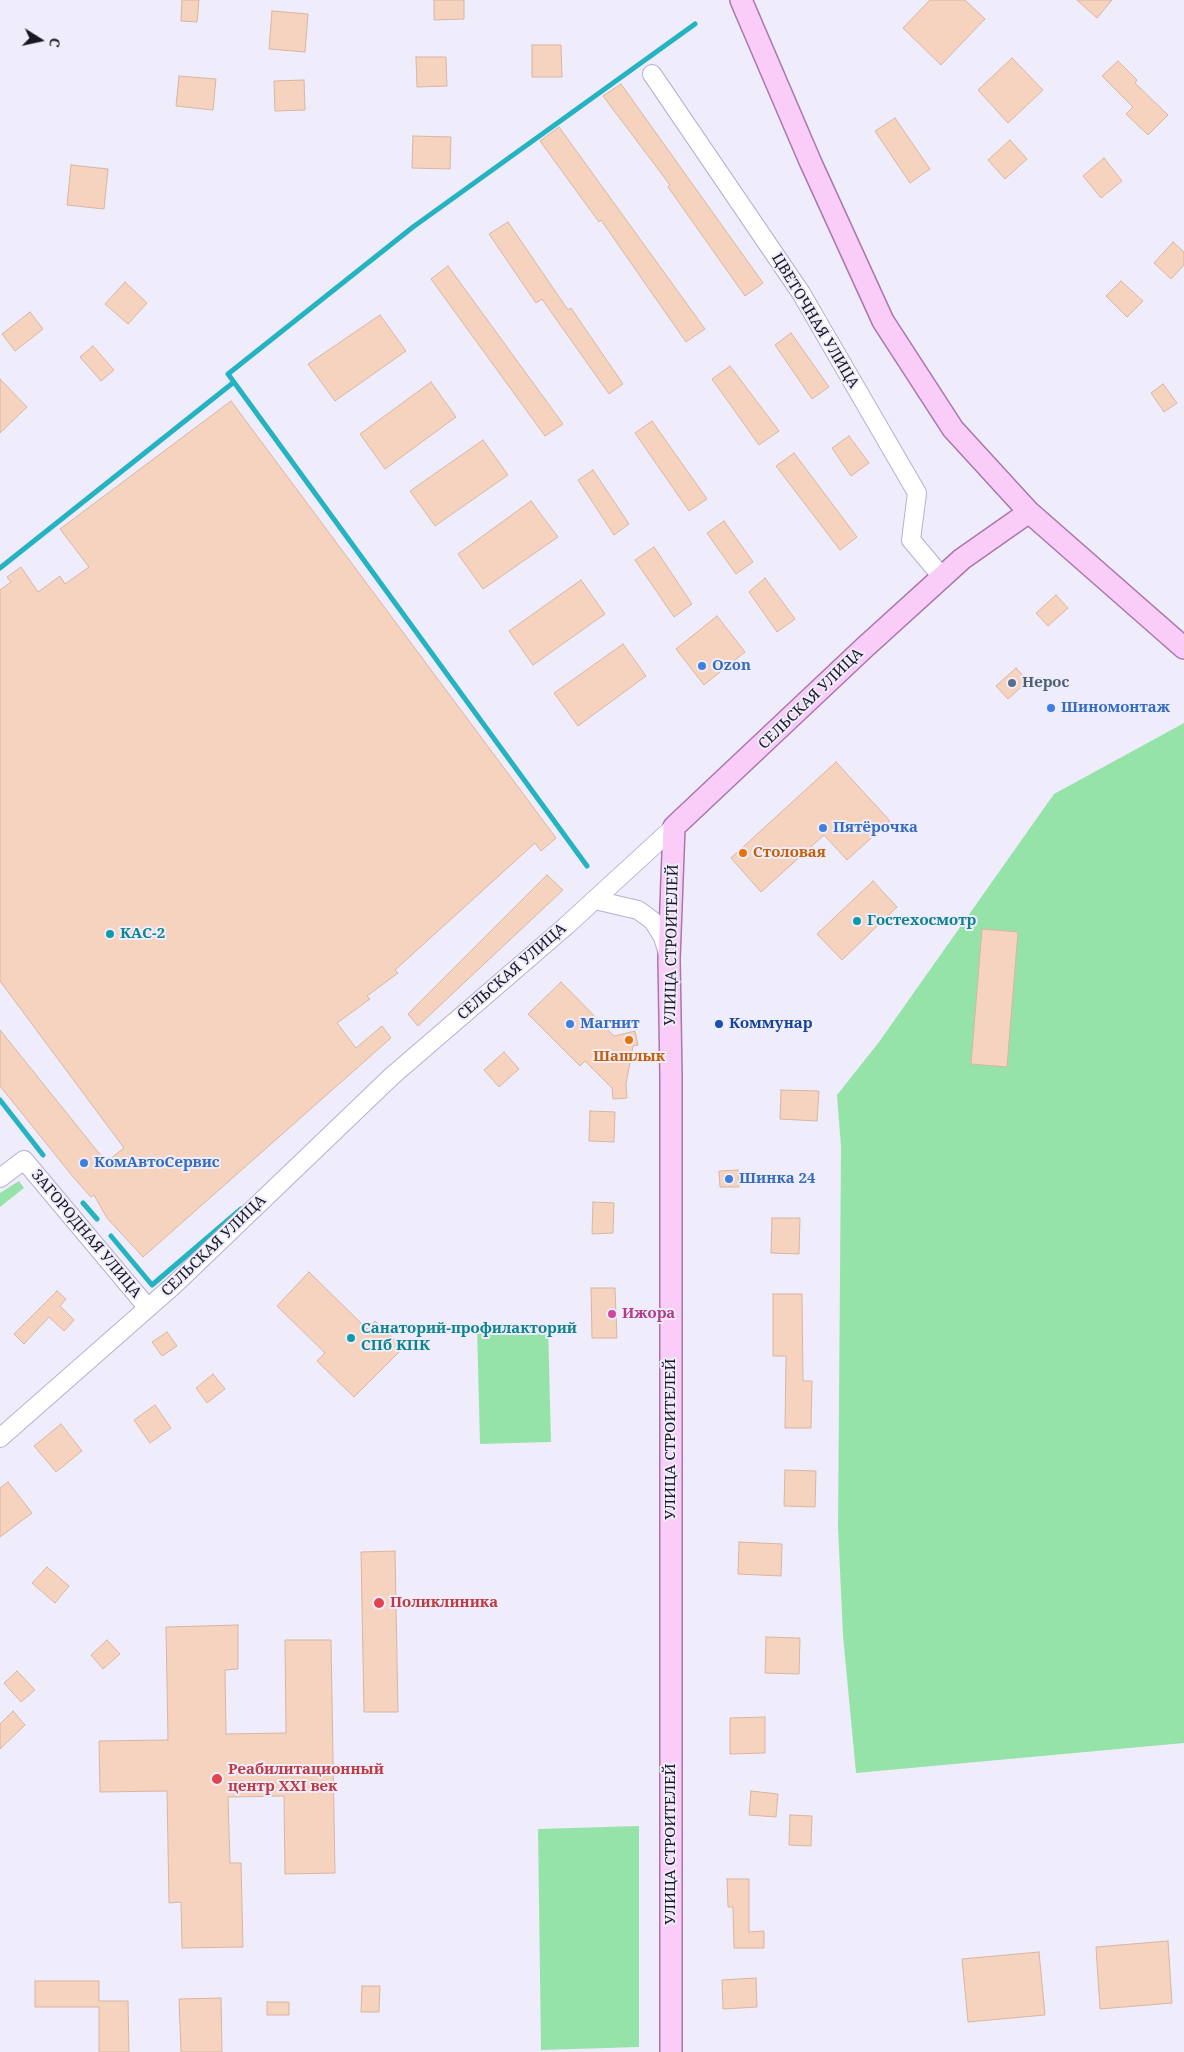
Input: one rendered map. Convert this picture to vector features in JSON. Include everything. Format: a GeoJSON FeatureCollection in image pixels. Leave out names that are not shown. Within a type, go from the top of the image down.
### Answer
{"type":"FeatureCollection","features":[{"type":"Feature","properties":{"kind":"main road"},"geometry":{"type":"LineString","coordinates":[[741,0],[810,161],[883,321],[953,429],[1029,512],[1184,648]]}},
{"type":"Feature","properties":{"kind":"main road","name":"СЕЛЬСКАЯ УЛИЦА"},"geometry":{"type":"LineString","coordinates":[[674,827],[864,648],[962,559],[1029,512]]}},
{"type":"Feature","properties":{"kind":"main road","name":"УЛИЦА СТРОИТЕЛЕЙ"},"geometry":{"type":"LineString","coordinates":[[671,2052],[671,1078],[669,958],[674,827]]}},
{"type":"Feature","properties":{"kind":"street","name":"ЦВЕТОЧНАЯ УЛИЦА"},"geometry":{"type":"LineString","coordinates":[[652,74],[800,293],[917,493],[911,540],[943,578]]}},
{"type":"Feature","properties":{"kind":"street","name":"СЕЛЬСКАЯ УЛИЦА"},"geometry":{"type":"LineString","coordinates":[[0,1438],[148,1308],[392,1076],[595,900],[674,827]]}},
{"type":"Feature","properties":{"kind":"street"},"geometry":{"type":"LineString","coordinates":[[595,900],[638,910],[652,921],[663,937],[669,958]]}},
{"type":"Feature","properties":{"kind":"street","name":"ЗАГОРОДНАЯ УЛИЦА"},"geometry":{"type":"LineString","coordinates":[[0,1178],[24,1160],[148,1308]]}},
{"type":"Feature","properties":{"kind":"green space"},"geometry":{"type":"Polygon","coordinates":[[[1184,723],[1184,1743],[856,1773],[843,1636],[838,1527],[841,1147],[837,1095],[879,1042],[1054,794],[1184,723]]]}},
{"type":"Feature","properties":{"kind":"green space"},"geometry":{"type":"Polygon","coordinates":[[[19,1181],[24,1188],[0,1207],[0,1193],[19,1181]]]}},
{"type":"Feature","properties":{"kind":"green space"},"geometry":{"type":"Polygon","coordinates":[[[548,1324],[551,1442],[480,1444],[477,1326],[548,1324]]]}},
{"type":"Feature","properties":{"kind":"green space"},"geometry":{"type":"Polygon","coordinates":[[[639,1826],[639,2047],[541,2050],[538,1829],[639,1826]]]}},
{"type":"Feature","properties":{"kind":"building"},"geometry":{"type":"Polygon","coordinates":[[[182,0],[199,0],[197,22],[181,21],[182,0]]]}},
{"type":"Feature","properties":{"kind":"building"},"geometry":{"type":"Polygon","coordinates":[[[434,0],[464,0],[464,19],[434,20],[434,0]]]}},
{"type":"Feature","properties":{"kind":"building"},"geometry":{"type":"Polygon","coordinates":[[[930,0],[965,0],[985,19],[941,65],[903,28],[930,0]]]}},
{"type":"Feature","properties":{"kind":"building"},"geometry":{"type":"Polygon","coordinates":[[[1077,0],[1112,0],[1097,18],[1077,0]]]}},
{"type":"Feature","properties":{"kind":"building"},"geometry":{"type":"Polygon","coordinates":[[[272,11],[308,14],[305,52],[269,49],[272,11]]]}},
{"type":"Feature","properties":{"kind":"building"},"geometry":{"type":"Polygon","coordinates":[[[532,45],[561,45],[562,77],[532,77],[532,45]]]}},
{"type":"Feature","properties":{"kind":"building"},"geometry":{"type":"Polygon","coordinates":[[[416,57],[446,57],[447,86],[417,87],[416,57]]]}},
{"type":"Feature","properties":{"kind":"building"},"geometry":{"type":"Polygon","coordinates":[[[1012,58],[1043,90],[1008,123],[978,90],[1012,58]]]}},
{"type":"Feature","properties":{"kind":"building"},"geometry":{"type":"Polygon","coordinates":[[[1118,61],[1137,80],[1135,83],[1168,115],[1148,135],[1126,114],[1133,107],[1102,76],[1118,61]]]}},
{"type":"Feature","properties":{"kind":"building"},"geometry":{"type":"Polygon","coordinates":[[[179,76],[216,79],[213,110],[176,106],[179,76]]]}},
{"type":"Feature","properties":{"kind":"building"},"geometry":{"type":"Polygon","coordinates":[[[304,80],[305,110],[275,111],[274,81],[304,80]]]}},
{"type":"Feature","properties":{"kind":"building"},"geometry":{"type":"Polygon","coordinates":[[[621,84],[763,283],[745,296],[668,187],[670,185],[603,96],[621,84]]]}},
{"type":"Feature","properties":{"kind":"building"},"geometry":{"type":"Polygon","coordinates":[[[895,118],[930,169],[910,183],[875,131],[895,118]]]}},
{"type":"Feature","properties":{"kind":"building"},"geometry":{"type":"Polygon","coordinates":[[[559,127],[705,329],[686,342],[601,220],[599,222],[540,141],[559,127]]]}},
{"type":"Feature","properties":{"kind":"building"},"geometry":{"type":"Polygon","coordinates":[[[413,136],[451,137],[450,169],[412,168],[413,136]]]}},
{"type":"Feature","properties":{"kind":"building"},"geometry":{"type":"Polygon","coordinates":[[[1010,140],[1027,159],[1005,179],[988,160],[1010,140]]]}},
{"type":"Feature","properties":{"kind":"building"},"geometry":{"type":"Polygon","coordinates":[[[1104,158],[1122,181],[1101,198],[1083,176],[1104,158]]]}},
{"type":"Feature","properties":{"kind":"building"},"geometry":{"type":"Polygon","coordinates":[[[71,165],[108,169],[104,209],[67,205],[71,165]]]}},
{"type":"Feature","properties":{"kind":"building"},"geometry":{"type":"Polygon","coordinates":[[[508,222],[568,310],[571,308],[623,384],[609,394],[542,299],[536,303],[489,234],[508,222]]]}},
{"type":"Feature","properties":{"kind":"building"},"geometry":{"type":"Polygon","coordinates":[[[1173,242],[1184,252],[1184,265],[1171,279],[1154,263],[1173,242]]]}},
{"type":"Feature","properties":{"kind":"building"},"geometry":{"type":"Polygon","coordinates":[[[448,266],[563,424],[545,436],[431,279],[448,266]]]}},
{"type":"Feature","properties":{"kind":"building"},"geometry":{"type":"Polygon","coordinates":[[[1121,281],[1143,301],[1127,317],[1106,296],[1121,281]]]}},
{"type":"Feature","properties":{"kind":"building"},"geometry":{"type":"Polygon","coordinates":[[[125,282],[147,303],[128,324],[105,304],[125,282]]]}},
{"type":"Feature","properties":{"kind":"building"},"geometry":{"type":"Polygon","coordinates":[[[30,312],[43,329],[15,351],[2,334],[30,312]]]}},
{"type":"Feature","properties":{"kind":"building"},"geometry":{"type":"Polygon","coordinates":[[[380,315],[406,351],[335,401],[308,364],[380,315]]]}},
{"type":"Feature","properties":{"kind":"building"},"geometry":{"type":"Polygon","coordinates":[[[791,333],[829,387],[812,399],[775,345],[791,333]]]}},
{"type":"Feature","properties":{"kind":"building"},"geometry":{"type":"Polygon","coordinates":[[[93,346],[114,370],[101,381],[80,357],[93,346]]]}},
{"type":"Feature","properties":{"kind":"building"},"geometry":{"type":"Polygon","coordinates":[[[730,366],[779,431],[759,445],[712,379],[730,366]]]}},
{"type":"Feature","properties":{"kind":"building"},"geometry":{"type":"Polygon","coordinates":[[[0,379],[27,407],[0,433],[0,379]]]}},
{"type":"Feature","properties":{"kind":"building"},"geometry":{"type":"Polygon","coordinates":[[[431,382],[456,417],[385,469],[360,434],[431,382]]]}},
{"type":"Feature","properties":{"kind":"building"},"geometry":{"type":"Polygon","coordinates":[[[1163,384],[1177,403],[1164,412],[1151,393],[1163,384]]]}},
{"type":"Feature","properties":{"kind":"building"},"geometry":{"type":"Polygon","coordinates":[[[231,401],[556,838],[541,851],[535,843],[395,970],[398,973],[367,996],[370,999],[337,1023],[356,1048],[382,1026],[391,1038],[143,1257],[107,1218],[94,1195],[91,1197],[74,1178],[0,1086],[0,1030],[106,1162],[124,1148],[0,981],[0,590],[11,582],[7,577],[21,567],[38,592],[60,576],[65,584],[89,567],[60,529],[231,401]]]}},
{"type":"Feature","properties":{"kind":"building"},"geometry":{"type":"Polygon","coordinates":[[[652,421],[707,499],[689,511],[635,433],[652,421]]]}},
{"type":"Feature","properties":{"kind":"building"},"geometry":{"type":"Polygon","coordinates":[[[849,436],[869,463],[851,476],[832,448],[849,436]]]}},
{"type":"Feature","properties":{"kind":"building"},"geometry":{"type":"Polygon","coordinates":[[[483,440],[508,475],[435,526],[410,491],[483,440]]]}},
{"type":"Feature","properties":{"kind":"building"},"geometry":{"type":"Polygon","coordinates":[[[794,453],[857,537],[840,550],[776,466],[794,453]]]}},
{"type":"Feature","properties":{"kind":"building"},"geometry":{"type":"Polygon","coordinates":[[[593,470],[629,524],[614,535],[578,480],[593,470]]]}},
{"type":"Feature","properties":{"kind":"building"},"geometry":{"type":"Polygon","coordinates":[[[531,501],[558,537],[483,589],[458,554],[531,501]]]}},
{"type":"Feature","properties":{"kind":"building"},"geometry":{"type":"Polygon","coordinates":[[[724,521],[753,562],[736,574],[707,533],[724,521]]]}},
{"type":"Feature","properties":{"kind":"building"},"geometry":{"type":"Polygon","coordinates":[[[654,547],[692,604],[674,617],[635,560],[654,547]]]}},
{"type":"Feature","properties":{"kind":"building"},"geometry":{"type":"Polygon","coordinates":[[[765,578],[795,619],[777,632],[749,592],[765,578]]]}},
{"type":"Feature","properties":{"kind":"building"},"geometry":{"type":"Polygon","coordinates":[[[581,580],[605,614],[533,665],[509,631],[581,580]]]}},
{"type":"Feature","properties":{"kind":"building"},"geometry":{"type":"Polygon","coordinates":[[[1056,595],[1068,608],[1048,626],[1036,613],[1056,595]]]}},
{"type":"Feature","properties":{"kind":"building"},"geometry":{"type":"Polygon","coordinates":[[[717,616],[745,652],[704,685],[676,649],[717,616]]]}},
{"type":"Feature","properties":{"kind":"building"},"geometry":{"type":"Polygon","coordinates":[[[623,644],[646,676],[578,726],[554,693],[623,644]]]}},
{"type":"Feature","properties":{"kind":"building","name":"Нерос"},"geometry":{"type":"Polygon","coordinates":[[[1016,668],[1028,681],[1008,699],[996,686],[1016,668]]]}},
{"type":"Feature","properties":{"kind":"building","name":"Пятёрочка"},"geometry":{"type":"Polygon","coordinates":[[[836,762],[890,821],[847,860],[824,835],[761,892],[731,858],[836,762]]]}},
{"type":"Feature","properties":{"kind":"building"},"geometry":{"type":"Polygon","coordinates":[[[547,875],[563,890],[418,1026],[408,1014],[547,875]]]}},
{"type":"Feature","properties":{"kind":"building","name":"Гостехосмотр"},"geometry":{"type":"Polygon","coordinates":[[[873,881],[897,907],[842,960],[817,934],[873,881]]]}},
{"type":"Feature","properties":{"kind":"building"},"geometry":{"type":"Polygon","coordinates":[[[982,929],[1018,932],[1007,1067],[971,1064],[982,929]]]}},
{"type":"Feature","properties":{"kind":"building","name":"Магнит"},"geometry":{"type":"Polygon","coordinates":[[[561,982],[614,1036],[635,1031],[638,1045],[633,1046],[626,1084],[627,1098],[613,1099],[612,1088],[585,1061],[580,1066],[528,1014],[561,982]]]}},
{"type":"Feature","properties":{"kind":"building"},"geometry":{"type":"Polygon","coordinates":[[[504,1052],[519,1069],[499,1087],[484,1070],[504,1052]]]}},
{"type":"Feature","properties":{"kind":"building"},"geometry":{"type":"Polygon","coordinates":[[[781,1090],[819,1091],[817,1121],[780,1119],[781,1090]]]}},
{"type":"Feature","properties":{"kind":"building"},"geometry":{"type":"Polygon","coordinates":[[[590,1111],[615,1112],[614,1142],[589,1141],[590,1111]]]}},
{"type":"Feature","properties":{"kind":"building","name":"Шинка 24"},"geometry":{"type":"Polygon","coordinates":[[[738,1170],[739,1187],[720,1187],[719,1171],[738,1170]]]}},
{"type":"Feature","properties":{"kind":"building"},"geometry":{"type":"Polygon","coordinates":[[[593,1202],[614,1203],[613,1233],[592,1234],[593,1202]]]}},
{"type":"Feature","properties":{"kind":"building"},"geometry":{"type":"Polygon","coordinates":[[[772,1218],[800,1218],[799,1254],[771,1253],[772,1218]]]}},
{"type":"Feature","properties":{"kind":"building","name":"Санаторий-профилакторий СПб КПК"},"geometry":{"type":"Polygon","coordinates":[[[309,1272],[367,1329],[375,1321],[403,1348],[354,1397],[317,1361],[325,1353],[277,1306],[309,1272]]]}},
{"type":"Feature","properties":{"kind":"building"},"geometry":{"type":"Polygon","coordinates":[[[591,1288],[615,1288],[617,1338],[592,1338],[591,1288]]]}},
{"type":"Feature","properties":{"kind":"building"},"geometry":{"type":"Polygon","coordinates":[[[57,1291],[66,1299],[60,1306],[74,1320],[64,1331],[49,1317],[24,1344],[14,1334],[57,1291]]]}},
{"type":"Feature","properties":{"kind":"building"},"geometry":{"type":"Polygon","coordinates":[[[773,1294],[802,1294],[803,1381],[812,1381],[811,1428],[785,1428],[786,1356],[773,1356],[773,1294]]]}},
{"type":"Feature","properties":{"kind":"building"},"geometry":{"type":"Polygon","coordinates":[[[167,1332],[177,1346],[162,1356],[152,1342],[167,1332]]]}},
{"type":"Feature","properties":{"kind":"building"},"geometry":{"type":"Polygon","coordinates":[[[213,1374],[225,1389],[207,1403],[196,1388],[213,1374]]]}},
{"type":"Feature","properties":{"kind":"building"},"geometry":{"type":"Polygon","coordinates":[[[155,1405],[171,1428],[150,1443],[134,1420],[155,1405]]]}},
{"type":"Feature","properties":{"kind":"building"},"geometry":{"type":"Polygon","coordinates":[[[61,1424],[82,1451],[56,1472],[34,1446],[61,1424]]]}},
{"type":"Feature","properties":{"kind":"building"},"geometry":{"type":"Polygon","coordinates":[[[785,1470],[816,1471],[815,1507],[784,1506],[785,1470]]]}},
{"type":"Feature","properties":{"kind":"building"},"geometry":{"type":"Polygon","coordinates":[[[8,1482],[32,1513],[0,1537],[0,1488],[8,1482]]]}},
{"type":"Feature","properties":{"kind":"building"},"geometry":{"type":"Polygon","coordinates":[[[739,1542],[782,1544],[781,1576],[738,1574],[739,1542]]]}},
{"type":"Feature","properties":{"kind":"building","name":"Поликлиника"},"geometry":{"type":"Polygon","coordinates":[[[395,1551],[398,1712],[364,1712],[361,1552],[395,1551]]]}},
{"type":"Feature","properties":{"kind":"building"},"geometry":{"type":"Polygon","coordinates":[[[47,1567],[69,1586],[55,1603],[32,1583],[47,1567]]]}},
{"type":"Feature","properties":{"kind":"building","name":"Реабилитационный центр ХХI век"},"geometry":{"type":"Polygon","coordinates":[[[238,1625],[238,1669],[225,1670],[226,1734],[286,1733],[285,1640],[331,1640],[335,1873],[285,1874],[284,1796],[228,1797],[230,1863],[241,1863],[243,1947],[182,1948],[181,1902],[169,1903],[167,1791],[100,1792],[99,1741],[168,1740],[166,1627],[238,1625]]]}},
{"type":"Feature","properties":{"kind":"building"},"geometry":{"type":"Polygon","coordinates":[[[766,1637],[800,1638],[799,1674],[765,1673],[766,1637]]]}},
{"type":"Feature","properties":{"kind":"building"},"geometry":{"type":"Polygon","coordinates":[[[107,1640],[120,1654],[103,1669],[91,1655],[107,1640]]]}},
{"type":"Feature","properties":{"kind":"building"},"geometry":{"type":"Polygon","coordinates":[[[17,1671],[35,1690],[21,1702],[4,1683],[17,1671]]]}},
{"type":"Feature","properties":{"kind":"building"},"geometry":{"type":"Polygon","coordinates":[[[13,1711],[25,1725],[0,1749],[0,1724],[13,1711]]]}},
{"type":"Feature","properties":{"kind":"building"},"geometry":{"type":"Polygon","coordinates":[[[765,1717],[765,1753],[730,1754],[730,1718],[765,1717]]]}},
{"type":"Feature","properties":{"kind":"building"},"geometry":{"type":"Polygon","coordinates":[[[751,1791],[778,1794],[776,1817],[749,1815],[751,1791]]]}},
{"type":"Feature","properties":{"kind":"building"},"geometry":{"type":"Polygon","coordinates":[[[790,1815],[812,1816],[811,1846],[789,1845],[790,1815]]]}},
{"type":"Feature","properties":{"kind":"building"},"geometry":{"type":"Polygon","coordinates":[[[727,1879],[749,1879],[749,1932],[764,1931],[764,1948],[734,1948],[733,1907],[728,1907],[727,1879]]]}},
{"type":"Feature","properties":{"kind":"building"},"geometry":{"type":"Polygon","coordinates":[[[1168,1941],[1172,2003],[1100,2009],[1096,1947],[1168,1941]]]}},
{"type":"Feature","properties":{"kind":"building"},"geometry":{"type":"Polygon","coordinates":[[[1039,1952],[1045,2015],[968,2022],[962,1959],[1039,1952]]]}},
{"type":"Feature","properties":{"kind":"building"},"geometry":{"type":"Polygon","coordinates":[[[756,1978],[757,2007],[723,2009],[722,1980],[756,1978]]]}},
{"type":"Feature","properties":{"kind":"building"},"geometry":{"type":"Polygon","coordinates":[[[35,1981],[99,1981],[99,2001],[128,2001],[129,2052],[99,2052],[99,2007],[35,2007],[35,1981]]]}},
{"type":"Feature","properties":{"kind":"building"},"geometry":{"type":"Polygon","coordinates":[[[362,1986],[380,1986],[379,2012],[361,2012],[362,1986]]]}},
{"type":"Feature","properties":{"kind":"building"},"geometry":{"type":"Polygon","coordinates":[[[221,1998],[222,2052],[181,2052],[179,1999],[221,1998]]]}},
{"type":"Feature","properties":{"kind":"building"},"geometry":{"type":"Polygon","coordinates":[[[267,2002],[289,2002],[289,2015],[267,2015],[267,2002]]]}},
{"type":"Feature","properties":{"kind":"waterway"},"geometry":{"type":"LineString","coordinates":[[587,866],[228,374],[413,227],[695,24]]}},
{"type":"Feature","properties":{"kind":"waterway"},"geometry":{"type":"LineString","coordinates":[[0,568],[234,382]]}},
{"type":"Feature","properties":{"kind":"waterway"},"geometry":{"type":"LineString","coordinates":[[0,1100],[43,1155]]}},
{"type":"Feature","properties":{"kind":"waterway"},"geometry":{"type":"LineString","coordinates":[[83,1203],[97,1219]]}},
{"type":"Feature","properties":{"kind":"waterway"},"geometry":{"type":"LineString","coordinates":[[111,1236],[152,1285],[241,1209]]}},
{"type":"Feature","properties":{"kind":"place","name":"Ozon"},"geometry":{"type":"Point","coordinates":[702,666]}},
{"type":"Feature","properties":{"kind":"place","name":"Нерос"},"geometry":{"type":"Point","coordinates":[1012,683]}},
{"type":"Feature","properties":{"kind":"place","name":"Шиномонтаж"},"geometry":{"type":"Point","coordinates":[1051,708]}},
{"type":"Feature","properties":{"kind":"place","name":"Пятёрочка"},"geometry":{"type":"Point","coordinates":[823,828]}},
{"type":"Feature","properties":{"kind":"place","name":"Столовая"},"geometry":{"type":"Point","coordinates":[743,853]}},
{"type":"Feature","properties":{"kind":"place","name":"Гостехосмотр"},"geometry":{"type":"Point","coordinates":[857,921]}},
{"type":"Feature","properties":{"kind":"place","name":"КАС-2"},"geometry":{"type":"Point","coordinates":[110,934]}},
{"type":"Feature","properties":{"kind":"place","name":"Магнит"},"geometry":{"type":"Point","coordinates":[570,1024]}},
{"type":"Feature","properties":{"kind":"place","name":"Коммунар"},"geometry":{"type":"Point","coordinates":[719,1024]}},
{"type":"Feature","properties":{"kind":"place","name":"Шашлык"},"geometry":{"type":"Point","coordinates":[629,1040]}},
{"type":"Feature","properties":{"kind":"place","name":"КомАвтоСервис"},"geometry":{"type":"Point","coordinates":[84,1163]}},
{"type":"Feature","properties":{"kind":"place","name":"Шинка 24"},"geometry":{"type":"Point","coordinates":[729,1179]}},
{"type":"Feature","properties":{"kind":"place","name":"Ижора"},"geometry":{"type":"Point","coordinates":[612,1314]}},
{"type":"Feature","properties":{"kind":"place","name":"Санаторий-профилакторий СПб КПК"},"geometry":{"type":"Point","coordinates":[351,1338]}},
{"type":"Feature","properties":{"kind":"place","name":"Поликлиника"},"geometry":{"type":"Point","coordinates":[379,1603]}},
{"type":"Feature","properties":{"kind":"place","name":"Реабилитационный центр ХХI век"},"geometry":{"type":"Point","coordinates":[217,1779]}}]}
